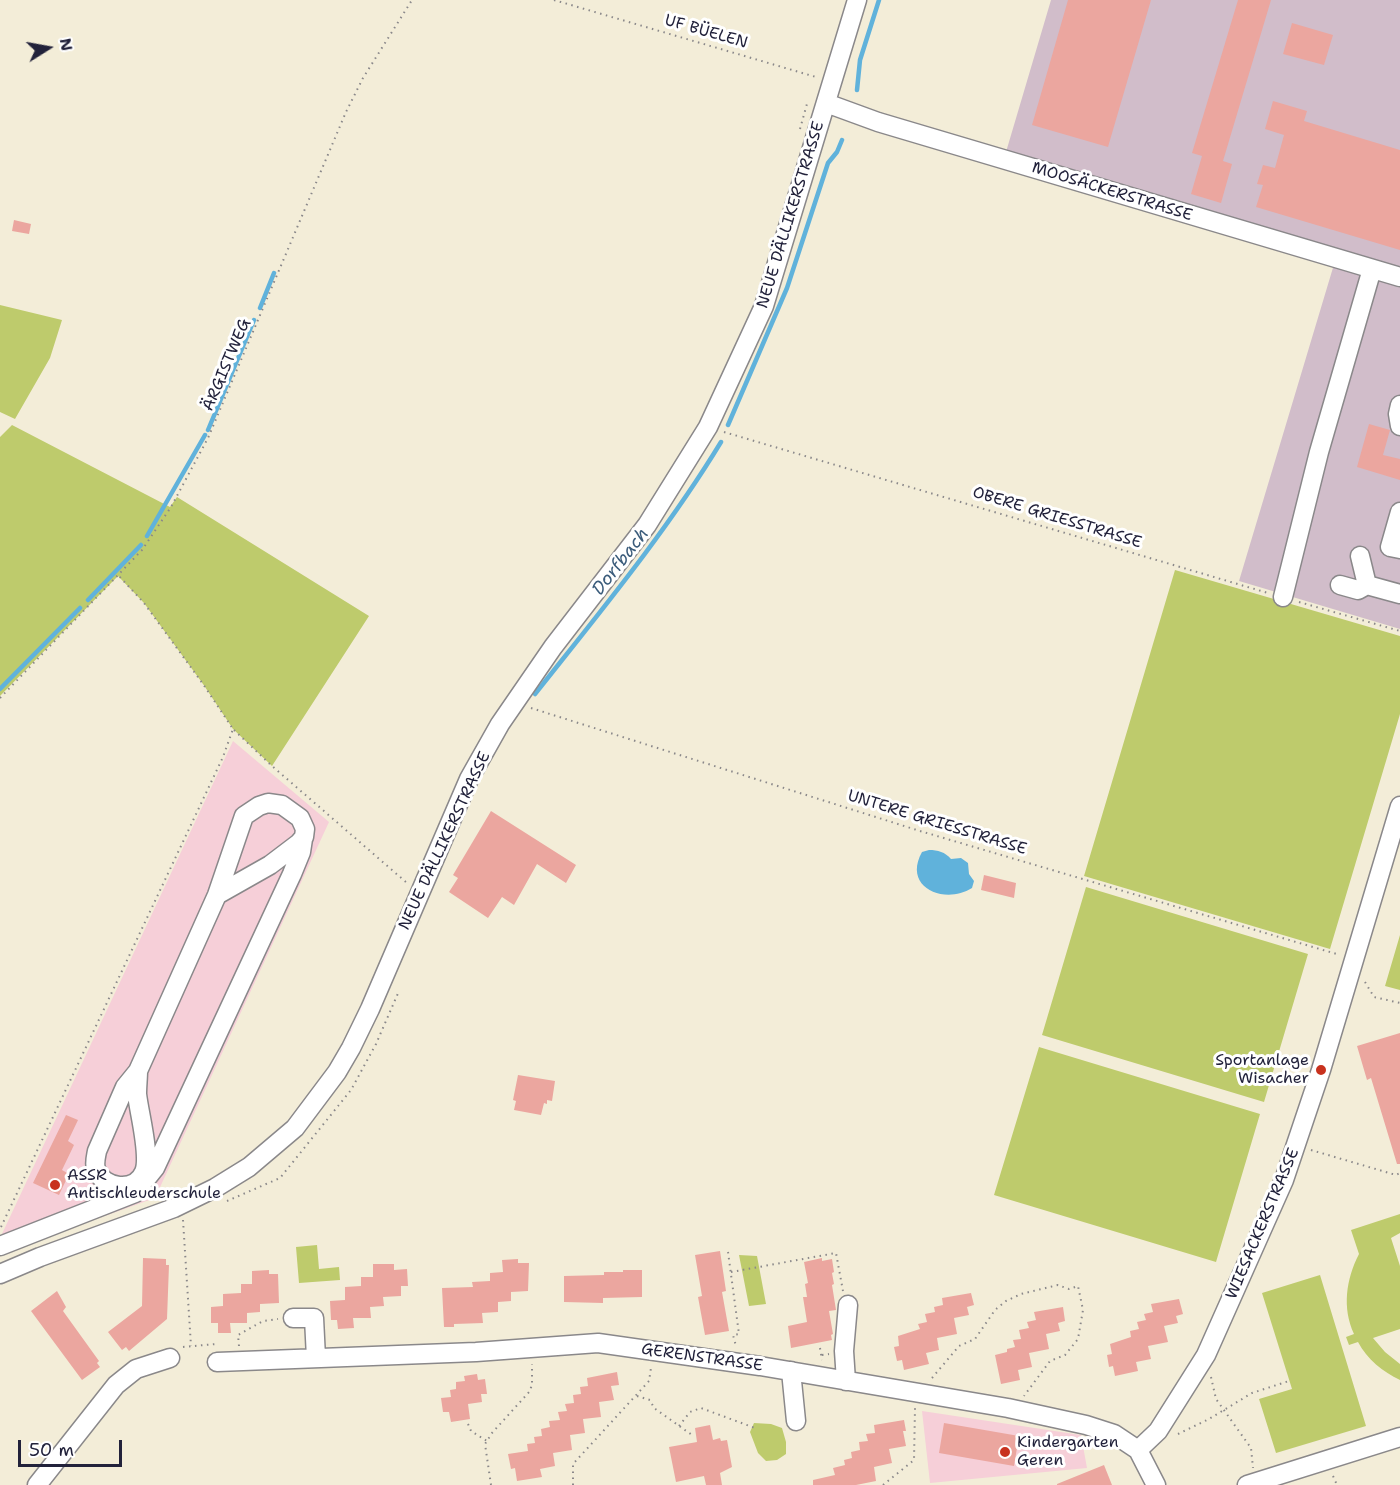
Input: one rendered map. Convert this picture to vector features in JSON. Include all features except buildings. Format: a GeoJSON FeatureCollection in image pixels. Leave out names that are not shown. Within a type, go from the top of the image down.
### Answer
{"type":"FeatureCollection","features":[{"type":"Feature","properties":{"kind":"street","name":"NEUE DÄLLIKERSTRASSE"},"geometry":{"type":"LineString","coordinates":[[0,1274],[174,1208],[215,1188],[249,1167],[295,1128],[321,1095],[351,1048],[382,982],[469,779],[514,703],[647,525],[708,427],[764,306],[782,251],[818,99],[857,0]]}},
{"type":"Feature","properties":{"kind":"street","name":"MOOSÄCKERSTRASSE"},"geometry":{"type":"LineString","coordinates":[[818,99],[900,129],[1400,277]]}},
{"type":"Feature","properties":{"kind":"street"},"geometry":{"type":"LineString","coordinates":[[1284,597],[1319,452],[1372,269]]}},
{"type":"Feature","properties":{"kind":"street"},"geometry":{"type":"LineString","coordinates":[[1400,405],[1398,414],[1400,426]]}},
{"type":"Feature","properties":{"kind":"street"},"geometry":{"type":"LineString","coordinates":[[1400,512],[1390,547],[1400,549]]}},
{"type":"Feature","properties":{"kind":"street"},"geometry":{"type":"LineString","coordinates":[[1360,556],[1367,585]]}},
{"type":"Feature","properties":{"kind":"street"},"geometry":{"type":"LineString","coordinates":[[1340,585],[1358,590],[1367,585],[1400,594]]}},
{"type":"Feature","properties":{"kind":"street"},"geometry":{"type":"LineString","coordinates":[[268,803],[282,805],[300,818],[305,829],[304,837],[292,874],[155,1168],[140,1181],[124,1186],[113,1185],[103,1179],[96,1170],[95,1161],[100,1142],[125,1087],[138,1071],[217,895],[244,816],[268,803]]}},
{"type":"Feature","properties":{"kind":"street","name":"WIESACKERSTRASSE"},"geometry":{"type":"LineString","coordinates":[[1138,1450],[1158,1431],[1206,1355],[1284,1180],[1355,958],[1400,806]]}},
{"type":"Feature","properties":{"kind":"street"},"geometry":{"type":"LineString","coordinates":[[217,895],[285,855],[304,837]]}},
{"type":"Feature","properties":{"kind":"street"},"geometry":{"type":"LineString","coordinates":[[0,1246],[135,1193],[142,1187],[140,1181],[146,1160],[137,1094],[138,1071]]}},
{"type":"Feature","properties":{"kind":"street"},"geometry":{"type":"LineString","coordinates":[[846,1381],[844,1351],[848,1305]]}},
{"type":"Feature","properties":{"kind":"street"},"geometry":{"type":"LineString","coordinates":[[293,1318],[314,1318],[316,1358]]}},
{"type":"Feature","properties":{"kind":"street","name":"GERENSTRASSE"},"geometry":{"type":"LineString","coordinates":[[216,1353],[316,1358],[476,1352],[598,1343],[791,1371],[1008,1408],[1086,1425],[1114,1434],[1138,1450],[1156,1485]]}},
{"type":"Feature","properties":{"kind":"street"},"geometry":{"type":"LineString","coordinates":[[37,1485],[116,1385],[136,1369],[170,1358]]}},
{"type":"Feature","properties":{"kind":"street"},"geometry":{"type":"LineString","coordinates":[[791,1371],[796,1421]]}},
{"type":"Feature","properties":{"kind":"street"},"geometry":{"type":"LineString","coordinates":[[1251,1484],[1400,1437]]}},
{"type":"Feature","properties":{"kind":"path","name":"ÄRGISTWEG"},"geometry":{"type":"LineString","coordinates":[[0,698],[142,550],[156,531],[208,438],[345,112],[363,78],[412,0]]}},
{"type":"Feature","properties":{"kind":"path","name":"UF BÜELEN"},"geometry":{"type":"LineString","coordinates":[[554,0],[816,77],[813,86]]}},
{"type":"Feature","properties":{"kind":"path"},"geometry":{"type":"LineString","coordinates":[[798,134],[818,99]]}},
{"type":"Feature","properties":{"kind":"path","name":"OBERE GRIESSTRASSE"},"geometry":{"type":"LineString","coordinates":[[708,427],[1400,631]]}},
{"type":"Feature","properties":{"kind":"path"},"geometry":{"type":"LineString","coordinates":[[118,575],[144,603],[233,729],[272,766],[409,884]]}},
{"type":"Feature","properties":{"kind":"path","name":"UNTERE GRIESSTRASSE"},"geometry":{"type":"LineString","coordinates":[[514,703],[942,838],[1327,953],[1355,958]]}},
{"type":"Feature","properties":{"kind":"path"},"geometry":{"type":"LineString","coordinates":[[0,1230],[233,729]]}},
{"type":"Feature","properties":{"kind":"path"},"geometry":{"type":"LineString","coordinates":[[1355,958],[1374,998],[1400,1003]]}},
{"type":"Feature","properties":{"kind":"path"},"geometry":{"type":"LineString","coordinates":[[1296,1145],[1395,1175],[1400,1173]]}},
{"type":"Feature","properties":{"kind":"path"},"geometry":{"type":"LineString","coordinates":[[181,1216],[184,1229],[191,1346]]}},
{"type":"Feature","properties":{"kind":"path"},"geometry":{"type":"LineString","coordinates":[[728,1252],[739,1334],[733,1335],[738,1354]]}},
{"type":"Feature","properties":{"kind":"path"},"geometry":{"type":"LineString","coordinates":[[731,1272],[836,1253],[843,1295],[848,1305]]}},
{"type":"Feature","properties":{"kind":"path"},"geometry":{"type":"LineString","coordinates":[[928,1385],[959,1346],[975,1339],[995,1311],[1006,1301],[1022,1294],[1058,1285],[1069,1289],[1078,1286],[1083,1310],[1078,1339],[1065,1355],[1050,1361],[1021,1401]]}},
{"type":"Feature","properties":{"kind":"path"},"geometry":{"type":"LineString","coordinates":[[239,1348],[238,1335],[263,1321],[293,1318]]}},
{"type":"Feature","properties":{"kind":"path"},"geometry":{"type":"LineString","coordinates":[[170,1358],[169,1350],[191,1346],[216,1353]]}},
{"type":"Feature","properties":{"kind":"path"},"geometry":{"type":"LineString","coordinates":[[820,1348],[823,1368]]}},
{"type":"Feature","properties":{"kind":"path"},"geometry":{"type":"LineString","coordinates":[[1206,1355],[1216,1399],[1251,1448],[1251,1484]]}},
{"type":"Feature","properties":{"kind":"path"},"geometry":{"type":"LineString","coordinates":[[490,1485],[485,1444],[492,1432],[530,1391],[532,1356]]}},
{"type":"Feature","properties":{"kind":"path"},"geometry":{"type":"LineString","coordinates":[[573,1485],[573,1464],[649,1382],[652,1360]]}},
{"type":"Feature","properties":{"kind":"path"},"geometry":{"type":"LineString","coordinates":[[1178,1434],[1209,1419],[1252,1393],[1289,1381]]}},
{"type":"Feature","properties":{"kind":"path"},"geometry":{"type":"LineString","coordinates":[[636,1396],[650,1401],[654,1408],[692,1435]]}},
{"type":"Feature","properties":{"kind":"path"},"geometry":{"type":"LineString","coordinates":[[883,1485],[914,1460],[915,1405]]}},
{"type":"Feature","properties":{"kind":"path"},"geometry":{"type":"LineString","coordinates":[[679,1426],[690,1412],[701,1408],[755,1428]]}},
{"type":"Feature","properties":{"kind":"path"},"geometry":{"type":"LineString","coordinates":[[468,1424],[471,1431],[487,1441]]}},
{"type":"Feature","properties":{"kind":"path"},"geometry":{"type":"LineString","coordinates":[[1331,1470],[1337,1485]]}},
{"type":"Feature","properties":{"kind":"shaded area"},"geometry":{"type":"Polygon","coordinates":[[[1051,0],[1400,0],[1400,629],[1239,581],[1338,251],[1006,152],[1051,0]]]}},
{"type":"Feature","properties":{"kind":"shaded area"},"geometry":{"type":"Polygon","coordinates":[[[233,741],[329,822],[155,1198],[4,1252],[1,1236],[233,741]]]}},
{"type":"Feature","properties":{"kind":"shaded area","name":"Kindergarten Geren"},"geometry":{"type":"Polygon","coordinates":[[[922,1411],[1081,1435],[1087,1468],[930,1483],[922,1411]]]}},
{"type":"Feature","properties":{"kind":"green space"},"geometry":{"type":"Polygon","coordinates":[[[0,305],[62,320],[50,358],[15,419],[0,412],[0,305]]]}},
{"type":"Feature","properties":{"kind":"green space"},"geometry":{"type":"Polygon","coordinates":[[[12,425],[170,507],[177,497],[369,616],[272,766],[233,729],[144,603],[118,576],[0,696],[0,437],[12,425]]]}},
{"type":"Feature","properties":{"kind":"green space"},"geometry":{"type":"Polygon","coordinates":[[[1175,570],[1400,636],[1400,714],[1330,949],[1084,876],[1175,570]]]}},
{"type":"Feature","properties":{"kind":"green space"},"geometry":{"type":"Polygon","coordinates":[[[1086,887],[1308,954],[1264,1102],[1042,1035],[1086,887]]]}},
{"type":"Feature","properties":{"kind":"green space"},"geometry":{"type":"Polygon","coordinates":[[[1400,935],[1400,990],[1385,986],[1400,935]]]}},
{"type":"Feature","properties":{"kind":"green space"},"geometry":{"type":"Polygon","coordinates":[[[1039,1047],[1260,1114],[1216,1262],[994,1195],[1039,1047]]]}},
{"type":"Feature","properties":{"kind":"green space"},"geometry":{"type":"Polygon","coordinates":[[[1400,1214],[1400,1233],[1391,1238],[1400,1266],[1400,1329],[1373,1338],[1400,1364],[1400,1380],[1376,1364],[1358,1342],[1349,1345],[1346,1337],[1354,1334],[1348,1314],[1347,1294],[1351,1273],[1359,1254],[1351,1230],[1400,1214]]]}},
{"type":"Feature","properties":{"kind":"green space"},"geometry":{"type":"Polygon","coordinates":[[[317,1245],[319,1269],[339,1267],[340,1280],[299,1283],[296,1247],[317,1245]]]}},
{"type":"Feature","properties":{"kind":"green space"},"geometry":{"type":"Polygon","coordinates":[[[739,1255],[757,1256],[766,1304],[749,1306],[739,1255]]]}},
{"type":"Feature","properties":{"kind":"green space"},"geometry":{"type":"Polygon","coordinates":[[[1320,1275],[1366,1426],[1276,1453],[1259,1399],[1292,1389],[1262,1293],[1320,1275]]]}},
{"type":"Feature","properties":{"kind":"green space"},"geometry":{"type":"Polygon","coordinates":[[[754,1423],[771,1424],[782,1428],[786,1442],[786,1454],[777,1460],[766,1461],[758,1453],[750,1432],[754,1423]]]}},
{"type":"Feature","properties":{"kind":"water"},"geometry":{"type":"Polygon","coordinates":[[[929,850],[941,852],[951,859],[961,858],[968,863],[969,874],[974,881],[972,888],[950,895],[939,894],[922,884],[917,865],[922,852],[929,850]]]}},
{"type":"Feature","properties":{"kind":"waterway","name":"Dorfbach"},"geometry":{"type":"LineString","coordinates":[[857,90],[860,60],[879,0]]}},
{"type":"Feature","properties":{"kind":"waterway","name":"Dorfbach"},"geometry":{"type":"LineString","coordinates":[[728,425],[787,288],[828,163],[837,152],[842,140]]}},
{"type":"Feature","properties":{"kind":"waterway"},"geometry":{"type":"LineString","coordinates":[[260,308],[274,273]]}},
{"type":"Feature","properties":{"kind":"waterway"},"geometry":{"type":"LineString","coordinates":[[208,430],[254,320]]}},
{"type":"Feature","properties":{"kind":"waterway"},"geometry":{"type":"LineString","coordinates":[[147,536],[205,435]]}},
{"type":"Feature","properties":{"kind":"waterway","name":"Dorfbach"},"geometry":{"type":"LineString","coordinates":[[535,694],[656,539],[721,442]]}},
{"type":"Feature","properties":{"kind":"waterway"},"geometry":{"type":"LineString","coordinates":[[88,600],[141,545]]}},
{"type":"Feature","properties":{"kind":"waterway"},"geometry":{"type":"LineString","coordinates":[[0,689],[80,608]]}},
{"type":"Feature","properties":{"kind":"place","name":"Sportanlage Wisacher"},"geometry":{"type":"Point","coordinates":[1321,1070]}},
{"type":"Feature","properties":{"kind":"place","name":"ASSR Antischleuderschule"},"geometry":{"type":"Point","coordinates":[55,1185]}},
{"type":"Feature","properties":{"kind":"place","name":"Kindergarten Geren"},"geometry":{"type":"Point","coordinates":[1005,1452]}}]}
